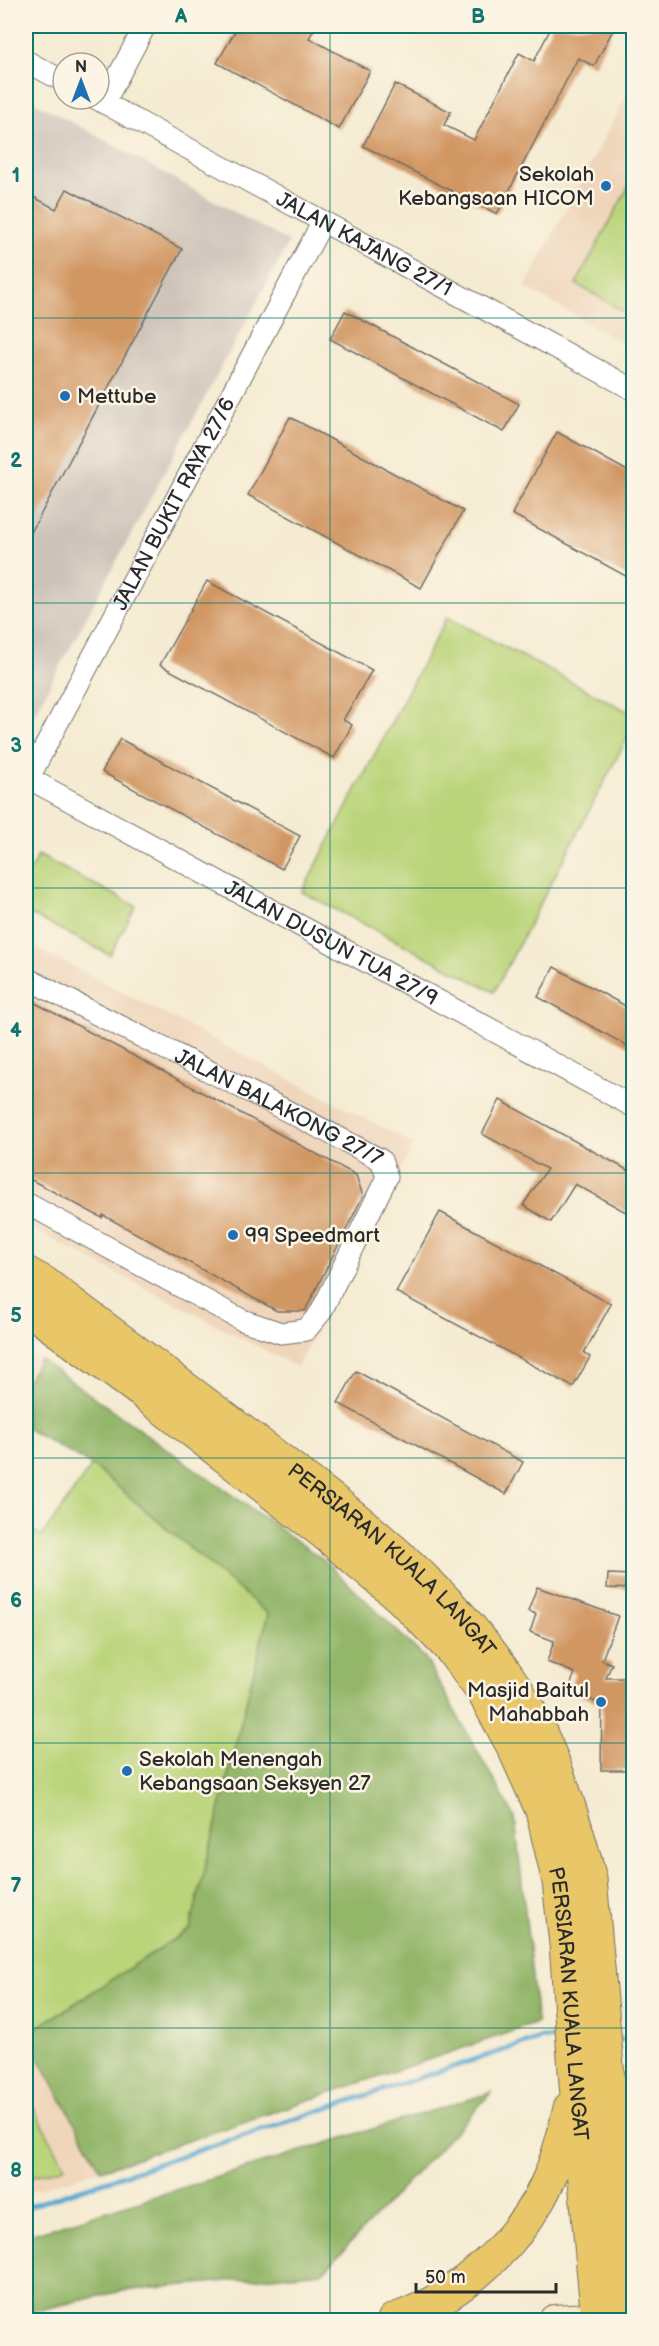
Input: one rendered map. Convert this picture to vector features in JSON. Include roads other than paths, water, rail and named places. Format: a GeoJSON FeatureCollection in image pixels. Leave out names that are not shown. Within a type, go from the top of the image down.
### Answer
{"type":"FeatureCollection","features":[{"type":"Feature","properties":{"kind":"main road","name":"PERSIARAN KUALA LANGAT"},"geometry":{"type":"LineString","coordinates":[[31,1293],[340,1504],[442,1595],[488,1650],[526,1706],[573,1815],[590,1879],[586,2064],[598,2319]]}},
{"type":"Feature","properties":{"kind":"main road","name":"PERSIARAN KUALA LANGAT"},"geometry":{"type":"LineString","coordinates":[[586,2064],[630,2318]]}},
{"type":"Feature","properties":{"kind":"main road"},"geometry":{"type":"LineString","coordinates":[[394,2320],[414,2313],[450,2293],[487,2262],[519,2230],[540,2198],[557,2159],[586,2064]]}},
{"type":"Feature","properties":{"kind":"main road"},"geometry":{"type":"LineString","coordinates":[[554,2320],[630,2318]]}},
{"type":"Feature","properties":{"kind":"street"},"geometry":{"type":"LineString","coordinates":[[111,83],[145,26]]}},
{"type":"Feature","properties":{"kind":"street"},"geometry":{"type":"LineString","coordinates":[[26,61],[51,75]]}},
{"type":"Feature","properties":{"kind":"street","name":"JALAN KAJANG 27/1"},"geometry":{"type":"LineString","coordinates":[[111,107],[633,390]]}},
{"type":"Feature","properties":{"kind":"street","name":"JALAN BUKIT RAYA 27/6"},"geometry":{"type":"LineString","coordinates":[[27,781],[322,223]]}},
{"type":"Feature","properties":{"kind":"street","name":"JALAN DUSUN TUA 27/9"},"geometry":{"type":"LineString","coordinates":[[27,781],[633,1107]]}},
{"type":"Feature","properties":{"kind":"street","name":"JALAN BALAKONG 27/7"},"geometry":{"type":"LineString","coordinates":[[26,978],[381,1160],[387,1177],[321,1312],[306,1330],[281,1333],[242,1320],[26,1203]]}},
{"type":"Feature","properties":{"kind":"waterway"},"geometry":{"type":"LineString","coordinates":[[26,2207],[541,2038],[563,2039]]}},
{"type":"Feature","properties":{"kind":"waterway"},"geometry":{"type":"LineString","coordinates":[[614,2039],[634,2040]]}},
{"type":"Feature","properties":{"kind":"place","name":"Sekolah Kebangsaan HICOM"},"geometry":{"type":"Point","coordinates":[606,186]}},
{"type":"Feature","properties":{"kind":"place","name":"Mettube"},"geometry":{"type":"Point","coordinates":[65,396]}},
{"type":"Feature","properties":{"kind":"place","name":"99 Speedmart"},"geometry":{"type":"Point","coordinates":[233,1235]}},
{"type":"Feature","properties":{"kind":"place","name":"Masjid Baitul Mahabbah"},"geometry":{"type":"Point","coordinates":[601,1702]}},
{"type":"Feature","properties":{"kind":"place","name":"Sekolah Menengah Kebangsaan Seksyen 27"},"geometry":{"type":"Point","coordinates":[127,1771]}}]}
